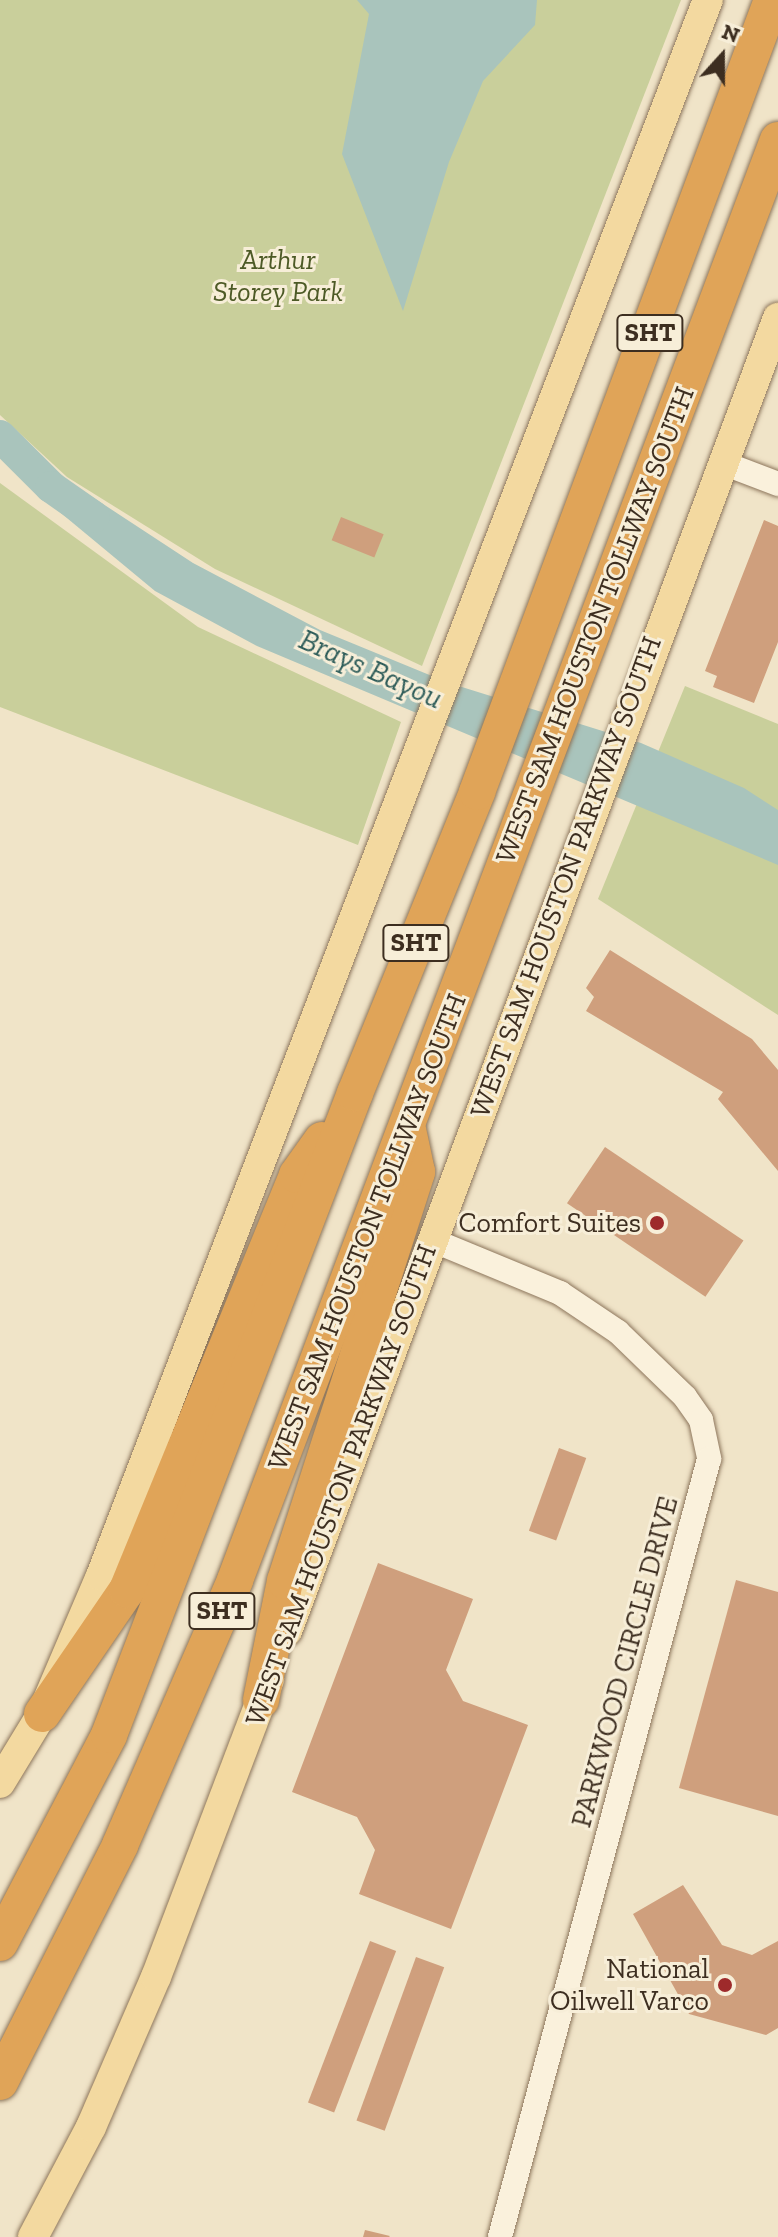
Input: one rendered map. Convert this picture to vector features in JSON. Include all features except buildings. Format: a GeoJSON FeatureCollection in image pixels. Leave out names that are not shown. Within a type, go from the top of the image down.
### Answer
{"type":"FeatureCollection","features":[{"type":"Feature","properties":{"kind":"highway","name":"WEST SAM HOUSTON TOLLWAY SOUTH"},"geometry":{"type":"LineString","coordinates":[[0,1943],[109,1735],[355,1093],[477,792],[772,0]]}},
{"type":"Feature","properties":{"kind":"highway","name":"WEST SAM HOUSTON TOLLWAY SOUTH"},"geometry":{"type":"LineString","coordinates":[[0,2082],[106,1874],[190,1689],[407,1125],[778,140]]}},
{"type":"Feature","properties":{"kind":"highway"},"geometry":{"type":"LineString","coordinates":[[42,1714],[127,1590],[297,1175],[355,1093]]}},
{"type":"Feature","properties":{"kind":"highway"},"geometry":{"type":"LineString","coordinates":[[261,1700],[285,1581],[417,1172],[407,1125]]}},
{"type":"Feature","properties":{"kind":"main road"},"geometry":{"type":"LineString","coordinates":[[0,1783],[42,1714],[101,1576],[458,642],[708,0]]}},
{"type":"Feature","properties":{"kind":"main road","name":"WEST SAM HOUSTON PARKWAY SOUTH"},"geometry":{"type":"LineString","coordinates":[[33,2237],[91,2127],[156,1977],[629,705],[778,318]]}},
{"type":"Feature","properties":{"kind":"street"},"geometry":{"type":"LineString","coordinates":[[723,463],[778,484]]}},
{"type":"Feature","properties":{"kind":"street","name":"PARKWOOD CIRCLE DRIVE"},"geometry":{"type":"LineString","coordinates":[[432,1240],[560,1293],[618,1332],[685,1397],[701,1420],[709,1459],[500,2237]]}},
{"type":"Feature","properties":{"kind":"green space","name":"Arthur Storey Park"},"geometry":{"type":"Polygon","coordinates":[[[0,0],[681,0],[422,666],[215,569],[67,477],[0,415],[0,0]]]}},
{"type":"Feature","properties":{"kind":"green space"},"geometry":{"type":"Polygon","coordinates":[[[0,483],[198,627],[401,722],[358,845],[0,707],[0,483]]]}},
{"type":"Feature","properties":{"kind":"green space"},"geometry":{"type":"Polygon","coordinates":[[[685,686],[778,724],[778,1015],[598,899],[685,686]]]}},
{"type":"Feature","properties":{"kind":"water"},"geometry":{"type":"Polygon","coordinates":[[[357,0],[537,0],[535,25],[483,81],[449,162],[403,311],[342,154],[369,14],[357,0]]]}},
{"type":"Feature","properties":{"kind":"water"},"geometry":{"type":"Polygon","coordinates":[[[68,481],[193,563],[320,630],[449,683],[641,743],[744,788],[778,810],[778,865],[257,646],[155,591],[50,504],[68,481]]]}},
{"type":"Feature","properties":{"kind":"waterway","name":"Brays Bayou"},"geometry":{"type":"LineString","coordinates":[[0,436],[51,487],[94,517]]}},
{"type":"Feature","properties":{"kind":"place","name":"Comfort Suites"},"geometry":{"type":"Point","coordinates":[657,1223]}},
{"type":"Feature","properties":{"kind":"place","name":"National Oilwell Varco"},"geometry":{"type":"Point","coordinates":[725,1985]}}]}
